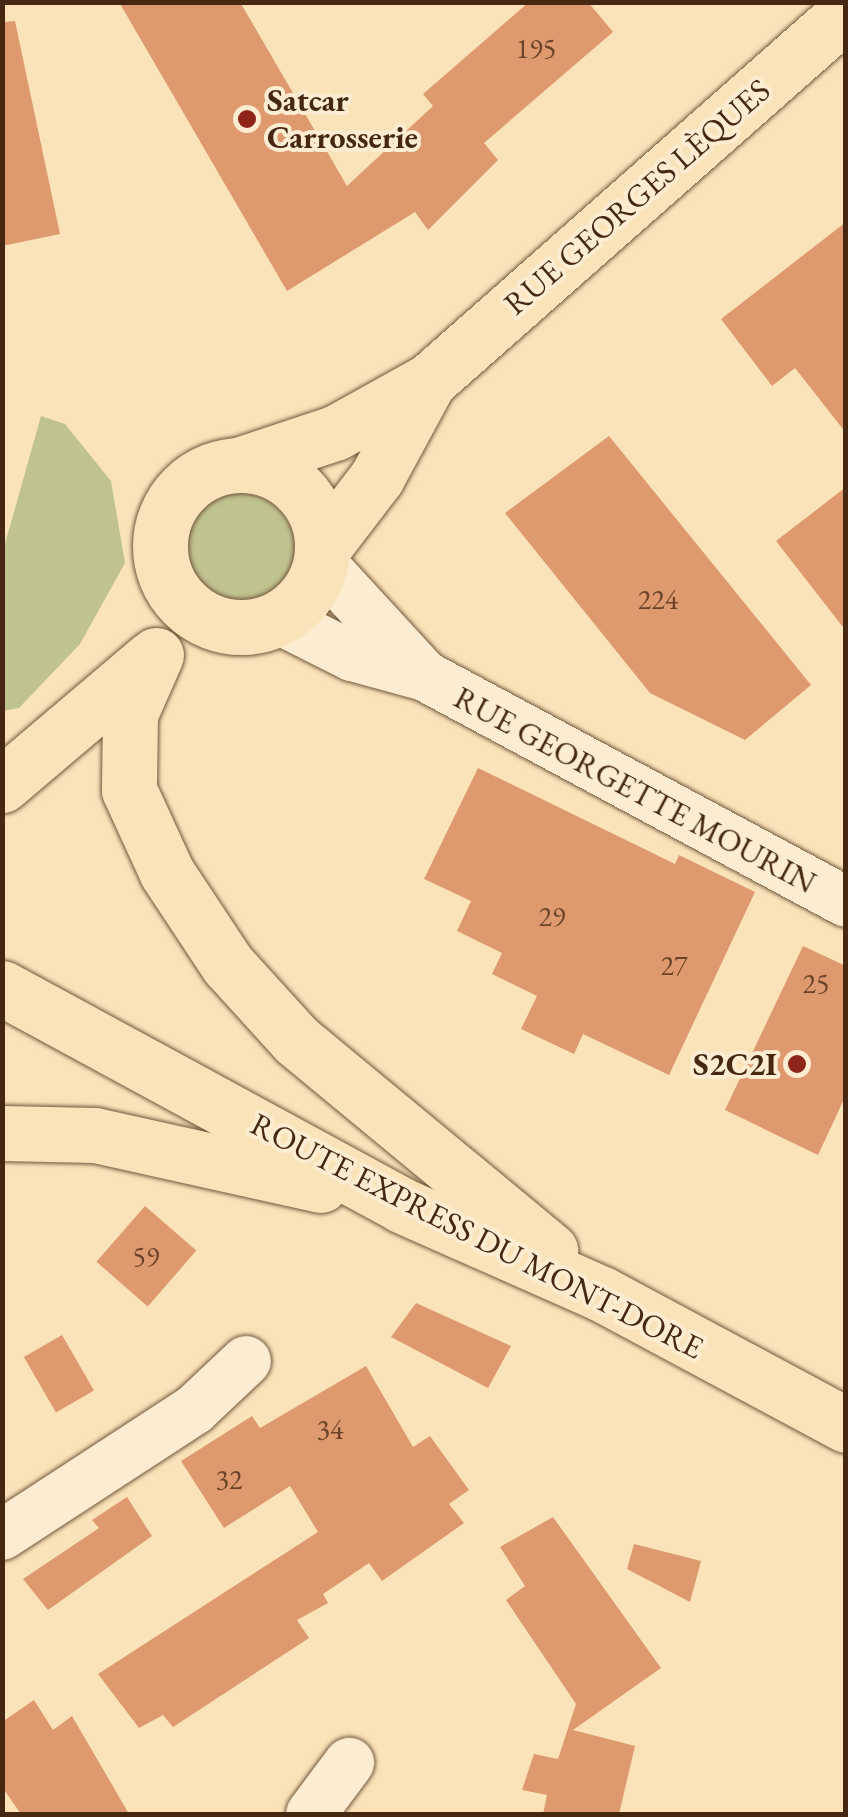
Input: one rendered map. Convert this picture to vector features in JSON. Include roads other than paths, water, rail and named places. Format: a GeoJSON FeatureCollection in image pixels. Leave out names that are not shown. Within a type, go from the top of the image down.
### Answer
{"type":"FeatureCollection","features":[{"type":"Feature","properties":{"kind":"main road","name":"RUE GEORGES LÈQUES"},"geometry":{"type":"LineString","coordinates":[[238,465],[335,433],[429,382],[846,13]]}},
{"type":"Feature","properties":{"kind":"main road","name":"RUE GEORGES LÈQUES"},"geometry":{"type":"LineString","coordinates":[[322,556],[376,477],[429,382]]}},
{"type":"Feature","properties":{"kind":"main road"},"geometry":{"type":"LineString","coordinates":[[2,785],[22,748],[98,698],[156,655],[257,623],[305,595],[322,556],[319,523],[288,480],[238,465],[189,484],[172,504],[162,526],[164,572],[98,698]]}},
{"type":"Feature","properties":{"kind":"main road"},"geometry":{"type":"LineString","coordinates":[[164,572],[192,610],[257,623]]}},
{"type":"Feature","properties":{"kind":"main road"},"geometry":{"type":"LineString","coordinates":[[156,655],[130,714],[128,790],[167,873],[228,965],[296,1040],[602,1294]]}},
{"type":"Feature","properties":{"kind":"main road","name":"ROUTE EXPRESS DU MONT-DORE"},"geometry":{"type":"LineString","coordinates":[[2,988],[401,1205],[602,1294],[846,1425]]}},
{"type":"Feature","properties":{"kind":"main road"},"geometry":{"type":"LineString","coordinates":[[2,1133],[131,1142],[401,1205]]}},
{"type":"Feature","properties":{"kind":"street","name":"RUE GEORGETTE MOURIN"},"geometry":{"type":"LineString","coordinates":[[322,556],[425,676]]}},
{"type":"Feature","properties":{"kind":"street","name":"RUE GEORGETTE MOURIN"},"geometry":{"type":"LineString","coordinates":[[257,623],[425,676],[846,902]]}},
{"type":"Feature","properties":{"kind":"street"},"geometry":{"type":"LineString","coordinates":[[2,1535],[196,1409],[246,1361]]}},
{"type":"Feature","properties":{"kind":"street"},"geometry":{"type":"LineString","coordinates":[[311,1814],[349,1763]]}},
{"type":"Feature","properties":{"kind":"place","name":"Satcar Carrosserie"},"geometry":{"type":"Point","coordinates":[247,119]}},
{"type":"Feature","properties":{"kind":"place","name":"S2C2I"},"geometry":{"type":"Point","coordinates":[797,1064]}}]}
